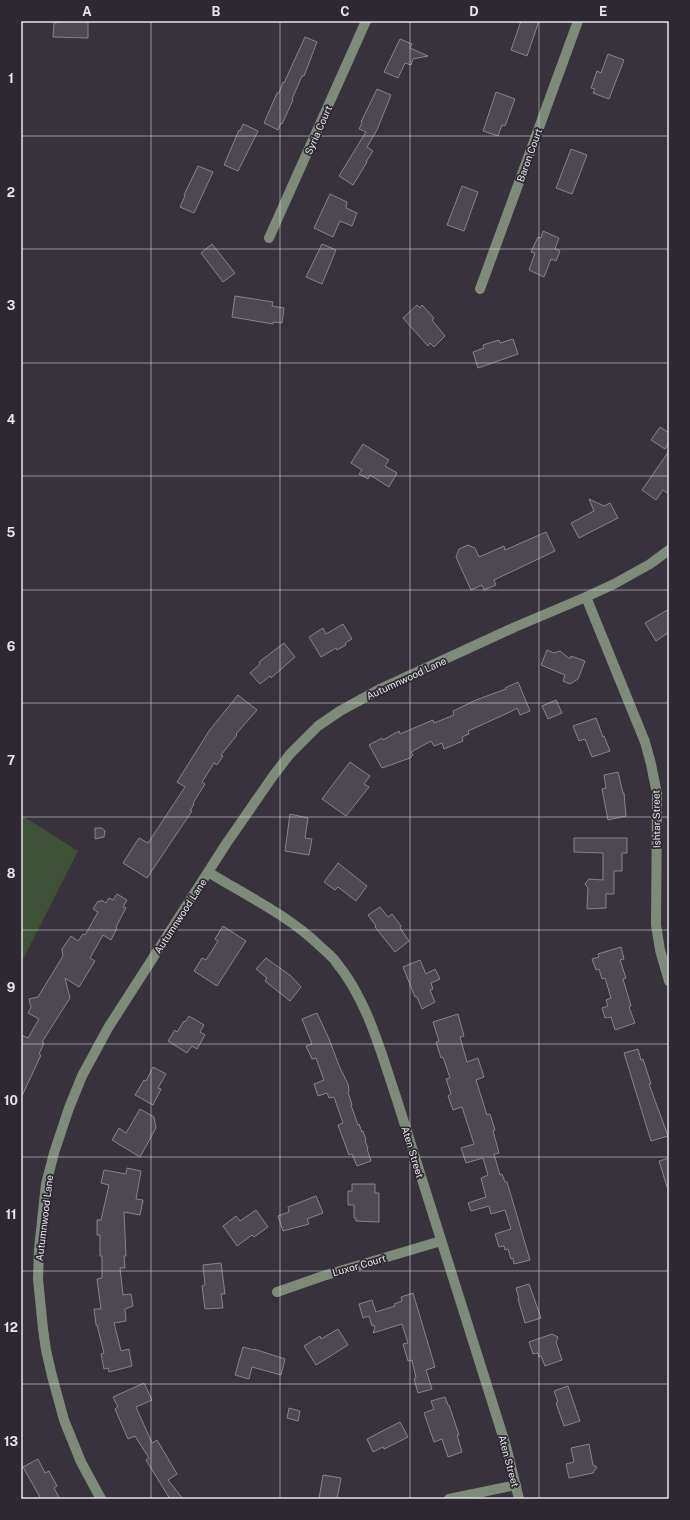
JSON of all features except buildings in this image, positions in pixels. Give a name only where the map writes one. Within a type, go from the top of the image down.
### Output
[{"type":"street","name":"Syria Court","points":[[269,238],[366,21]]},
{"type":"street","name":"Baron Court","points":[[480,289],[578,21]]},
{"type":"street","name":"Autumnwood Lane","points":[[101,1499],[81,1462],[64,1420],[52,1376],[43,1329],[38,1278],[39,1249],[46,1184],[62,1129],[76,1090],[112,1022],[208,872],[273,776],[290,754],[318,726],[340,711],[380,689],[508,630],[586,597],[650,564],[669,550]]},
{"type":"street","name":"Ishtar Street","points":[[586,597],[642,735],[651,764],[657,794],[656,925],[660,950],[669,981]]},
{"type":"street","name":"Aten Street","points":[[208,872],[281,914],[303,931],[335,960],[360,1002],[379,1047],[397,1100],[496,1416],[519,1499]]},
{"type":"street","name":"Luxor Court","points":[[277,1292],[324,1276],[441,1241]]},
{"type":"street","points":[[449,1499],[516,1485]]},
{"type":"green space","points":[[21,815],[78,851],[21,963]]}]
